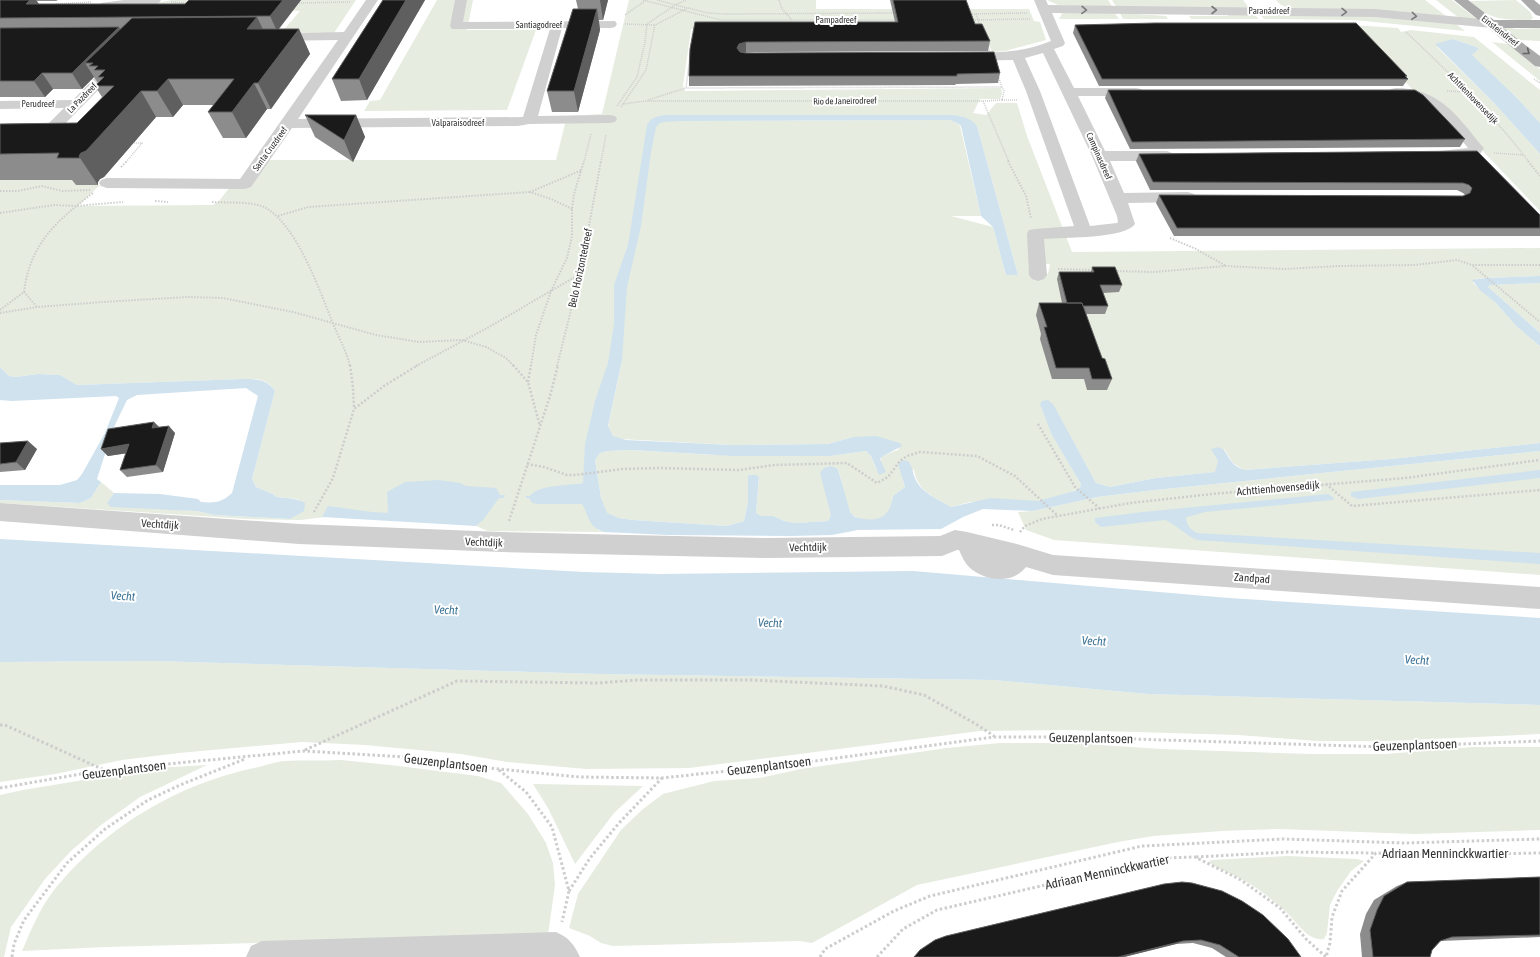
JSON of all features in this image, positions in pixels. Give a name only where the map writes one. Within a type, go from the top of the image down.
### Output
[{"type":"main road","name":"Einsteindreef","points":[[1460,0],[1540,63]]},
{"type":"main road","points":[[1527,0],[1540,12]]},
{"type":"main road","points":[[1492,24],[1540,24]]},
{"type":"street","points":[[92,7],[118,6],[156,0]]},
{"type":"street","name":"Santiagodreef","points":[[461,0],[456,26],[611,24]]},
{"type":"street","points":[[1271,0],[1280,11]]},
{"type":"street","name":"Santa Cruzdreef","points":[[107,183],[245,184],[372,1]]},
{"type":"street","name":"Paranádreef","points":[[1047,48],[1058,43],[1043,4],[1097,10],[1375,13],[1492,24]]},
{"type":"street","points":[[557,25],[529,120],[610,119]]},
{"type":"street","points":[[260,37],[347,36]]},
{"type":"street","points":[[954,57],[1013,56],[1047,48]]},
{"type":"street","name":"Campinasdreef","points":[[1035,234],[1115,230],[1123,228],[1127,224],[1100,156],[1047,48]]},
{"type":"street","name":"La Pazdreef","points":[[0,142],[39,142],[131,49]]},
{"type":"street","points":[[1013,56],[1035,96],[1084,231]]},
{"type":"street","points":[[1069,92],[1147,92]]},
{"type":"street","points":[[1385,92],[1413,92],[1426,97],[1459,127],[1476,148],[1475,151],[1471,153],[1434,154]]},
{"type":"street","name":"Perudreef","points":[[0,105],[76,104]]},
{"type":"street","name":"Valparaisodreef","points":[[288,124],[518,122],[529,120]]},
{"type":"street","points":[[1100,156],[1182,156]]},
{"type":"street","points":[[1117,198],[1200,197]]},
{"type":"street","points":[[1035,234],[1039,271]]},
{"type":"street","name":"Vechtdijk","points":[[0,512],[299,534],[502,542],[767,548],[942,546],[955,540],[967,542]]},
{"type":"street","name":"Zandpad","points":[[967,542],[1018,543],[1053,565],[1540,598]]},
{"type":"street","points":[[262,957],[560,952]]},
{"type":"path","name":"Pampadreef","points":[[643,0],[705,17],[734,20],[901,20]]},
{"type":"path","points":[[611,24],[647,0]]},
{"type":"path","points":[[657,0],[707,12],[734,14],[897,13]]},
{"type":"path","points":[[647,24],[675,5],[686,0]]},
{"type":"path","points":[[779,0],[782,9],[792,20]]},
{"type":"path","points":[[293,3],[372,1]]},
{"type":"path","points":[[169,2],[191,3]]},
{"type":"path","points":[[611,24],[655,25],[688,8]]},
{"type":"path","points":[[962,14],[1030,13]]},
{"type":"path","points":[[733,30],[734,14]]},
{"type":"path","points":[[645,101],[686,88],[1002,87],[976,14]]},
{"type":"path","points":[[971,20],[1032,19]]},
{"type":"path","name":"Belo Horizontedreef","points":[[502,542],[550,396],[580,274],[610,119],[618,104],[637,77],[645,42],[647,24]]},
{"type":"path","points":[[610,119],[623,104],[646,70],[655,25]]},
{"type":"path","points":[[686,88],[693,30],[982,30]]},
{"type":"path","name":"Achttienhovensedijk","points":[[1404,31],[1473,97],[1509,135],[1540,176]]},
{"type":"path","name":"Rio de Janeirodreef","points":[[623,104],[645,101],[983,101],[1002,100],[1004,91],[1002,87]]},
{"type":"path","points":[[983,101],[1010,165],[1026,196],[1035,234]]},
{"type":"path","points":[[540,426],[528,382],[536,335],[569,251],[572,236],[572,209],[574,194],[582,170],[594,119]]},
{"type":"path","points":[[107,183],[142,143],[126,143]]},
{"type":"path","points":[[1475,151],[1525,155]]},
{"type":"path","points":[[278,216],[308,207],[530,192],[582,170]]},
{"type":"path","points":[[224,184],[211,202],[266,207],[278,216],[295,241],[313,274],[332,323],[345,350],[354,384],[354,409],[333,478],[310,521],[299,534]]},
{"type":"path","points":[[0,191],[18,191],[42,186],[62,191],[98,190],[76,206],[48,233],[38,246],[30,262],[24,282],[24,292],[37,307]]},
{"type":"path","points":[[530,192],[551,199],[572,209]]},
{"type":"path","points":[[0,213],[54,205],[76,206],[124,201]]},
{"type":"path","points":[[154,201],[168,202]]},
{"type":"path","points":[[1170,238],[1196,249],[1226,266]]},
{"type":"path","points":[[1109,270],[1153,272],[1226,266],[1284,269],[1338,266],[1415,265],[1443,260],[1456,260],[1472,265],[1485,274],[1540,322]]},
{"type":"path","points":[[1472,265],[1540,265]]},
{"type":"path","points":[[1039,271],[1094,270]]},
{"type":"path","points":[[354,409],[384,386],[462,340],[580,274]]},
{"type":"path","points":[[0,310],[24,292]]},
{"type":"path","points":[[0,313],[37,307],[187,297],[222,298],[278,309],[376,335],[419,342],[462,340],[486,347],[506,358],[528,382]]},
{"type":"path","points":[[1038,424],[1075,487],[1099,508]]},
{"type":"path","points":[[527,464],[544,467],[567,475],[576,475],[622,469],[659,468],[731,470],[774,465],[847,463],[877,483],[888,477],[900,461],[907,456],[928,451],[951,455],[977,456],[1015,476],[1058,516]]},
{"type":"path","name":"Achttienhovensedijk","points":[[1018,543],[1025,526],[1042,519],[1130,503],[1212,494],[1405,478],[1540,460]]},
{"type":"path","points":[[1326,484],[1352,506],[1540,490]]},
{"type":"path","points":[[304,751],[457,681],[598,683],[638,680],[750,680],[883,686],[924,695],[976,724],[994,737]]},
{"type":"path","points":[[0,725],[5,725],[104,770]]},
{"type":"path","name":"Geuzenplantsoen","points":[[0,788],[104,770],[304,751],[406,757],[498,769],[580,777],[662,778],[792,764],[994,737],[1070,736],[1385,747],[1540,741]]},
{"type":"path","points":[[12,957],[14,944],[24,920],[67,863],[105,829],[148,800],[180,785],[249,757]]},
{"type":"path","points":[[498,769],[526,792],[552,828],[569,891],[560,952]]},
{"type":"path","points":[[569,891],[590,858],[619,823],[662,778]]},
{"type":"path","points":[[820,957],[825,949],[894,911],[930,896],[1142,846],[1283,838],[1405,843],[1540,838]]},
{"type":"path","points":[[1195,857],[1288,852],[1376,853]]},
{"type":"path","name":"Adriaan Menninckkwartier","points":[[877,957],[903,929],[937,910],[1162,858],[1195,857],[1241,880],[1280,908],[1307,940],[1326,957],[1330,943],[1332,917],[1342,891],[1376,853],[1433,855],[1540,852]]},
{"type":"shaded area","points":[[172,0],[356,0],[334,33],[281,33],[300,11],[130,8]]},
{"type":"shaded area","points":[[437,0],[473,0],[467,30],[536,30],[507,110],[364,111],[370,101],[380,100]]},
{"type":"shaded area","points":[[629,0],[816,0],[816,9],[1029,9],[1034,21],[1040,22],[1046,40],[1005,51],[992,52],[982,29],[691,29],[683,86],[685,91],[1001,88],[1002,94],[1000,99],[980,99],[973,113],[986,115],[996,103],[1017,103],[1027,136],[1072,252],[1540,248],[1540,276],[1485,278],[1476,279],[1473,283],[1496,303],[1516,326],[1540,346],[1540,443],[1391,459],[1244,470],[1233,463],[1224,449],[1218,461],[1216,472],[1156,478],[1110,487],[1096,483],[1069,434],[1053,435],[1081,484],[1080,488],[1075,490],[1038,501],[970,502],[951,507],[933,497],[922,488],[918,483],[914,469],[903,481],[905,487],[893,496],[891,506],[887,514],[879,520],[865,520],[852,515],[850,512],[838,469],[831,515],[828,521],[795,523],[784,521],[773,516],[761,516],[756,513],[759,478],[748,481],[748,502],[744,521],[727,526],[633,520],[619,518],[606,513],[601,498],[595,460],[600,453],[607,451],[631,450],[713,455],[830,456],[866,451],[871,456],[877,471],[882,456],[900,449],[853,437],[828,444],[732,445],[620,439],[613,436],[608,427],[622,360],[583,483],[530,495],[586,501],[598,530],[604,532],[488,531],[476,526],[478,524],[333,516],[301,520],[247,519],[0,503],[0,500],[80,503],[91,498],[101,482],[114,493],[107,503],[197,511],[214,515],[290,519],[300,500],[276,497],[273,494],[256,487],[252,479],[275,391],[265,381],[257,379],[242,379],[77,385],[60,375],[38,374],[16,377],[9,376],[0,367],[0,180],[78,180],[76,185],[100,185],[78,206],[213,205],[219,201],[230,187],[269,160],[556,160],[567,116],[602,114]],"holes":[[[682,115],[960,116],[977,126],[1018,275],[1006,275],[993,227],[951,216],[981,216],[960,126],[957,123],[950,120],[681,121]],[[1028,264],[1050,264],[1048,274],[1032,276]]]},
{"type":"shaded area","points":[[1047,0],[1108,0],[1113,8],[1058,5]]},
{"type":"shaded area","points":[[1112,0],[1243,0],[1250,9],[1117,8]]},
{"type":"shaded area","points":[[1276,0],[1425,0],[1446,16],[1394,11],[1292,9],[1281,5]]},
{"type":"shaded area","points":[[1436,0],[1452,0],[1478,20],[1459,18]]},
{"type":"shaded area","points":[[1516,0],[1530,12],[1533,18],[1530,20],[1520,20],[1498,18],[1478,9],[1469,1]]},
{"type":"shaded area","points":[[1063,12],[1114,12],[1119,19],[1059,19]]},
{"type":"shaded area","points":[[1258,12],[1365,15],[1456,24],[1465,31],[1354,20],[1264,19]]},
{"type":"shaded area","points":[[1120,13],[1166,16],[1168,19],[1123,19]]},
{"type":"shaded area","points":[[1253,13],[1259,19],[1191,19],[1189,16],[1228,16],[1229,14]]},
{"type":"shaded area","points":[[1351,25],[1398,28],[1401,32],[1411,30],[1474,37],[1540,90],[1540,123],[1517,98],[1475,59],[1471,54],[1479,48],[1453,39],[1437,47],[1495,104],[1540,154],[1540,211],[1432,98],[1413,90]]},
{"type":"shaded area","points":[[1497,25],[1516,29],[1540,28],[1540,41],[1517,40]]},
{"type":"shaded area","points":[[1492,42],[1508,44],[1540,69],[1540,81]]},
{"type":"shaded area","points":[[1540,283],[1540,333],[1488,287],[1490,285]]},
{"type":"shaded area","points":[[1540,451],[1540,575],[1054,540],[1026,530],[1018,512],[1033,511],[1097,497],[1155,490]]},
{"type":"shaded area","points":[[155,661],[599,674],[993,680],[1148,694],[1540,705],[1540,734],[1387,741],[1318,741],[1238,735],[1067,730],[980,731],[689,768],[586,769],[507,762],[461,754],[365,745],[302,742],[179,753],[122,760],[55,774],[0,782],[0,662]]},
{"type":"shaded area","points":[[1000,743],[1071,743],[1161,749],[1311,754],[1385,754],[1473,747],[1540,747],[1540,830],[1415,834],[1279,829],[1153,836],[1118,842],[917,885],[812,943],[799,941],[613,946],[601,943],[590,936],[569,928],[578,894],[621,830],[643,809],[663,794],[714,781],[760,778],[801,769],[947,748]]},
{"type":"shaded area","points":[[341,760],[478,776],[501,783],[528,814],[546,843],[553,863],[555,885],[548,935],[106,947],[22,951],[33,925],[58,885],[99,844],[146,810],[172,796],[226,775],[284,761]]},
{"type":"shaded area","points":[[207,765],[140,797],[101,825],[71,851],[45,879],[11,927],[4,957],[0,957],[0,795],[156,768]]},
{"type":"shaded area","points":[[533,784],[643,786],[614,813],[575,864],[548,808]]},
{"type":"shaded area","points":[[1288,856],[1357,859],[1364,861],[1351,871],[1337,891],[1330,905],[1327,933],[1324,939],[1318,939],[1307,934],[1284,910],[1263,893],[1247,882],[1209,862],[1211,860]]},
{"type":"water","points":[[1453,39],[1479,48],[1472,55],[1517,98],[1540,123],[1540,154],[1495,104],[1435,44]]},
{"type":"water","points":[[668,115],[952,115],[969,119],[977,126],[1018,275],[1006,275],[993,227],[981,216],[961,126],[950,120],[678,121],[660,123],[656,127],[641,226],[627,287],[622,360],[608,426],[613,436],[626,440],[732,445],[828,444],[853,437],[876,436],[900,443],[902,446],[880,459],[886,472],[879,475],[871,456],[866,451],[830,456],[733,456],[631,450],[607,451],[600,453],[595,460],[601,498],[607,513],[619,518],[727,526],[744,521],[748,502],[748,476],[756,475],[759,477],[756,513],[761,516],[773,516],[784,521],[795,523],[828,521],[831,515],[820,473],[824,468],[831,466],[838,469],[850,512],[855,517],[875,519],[881,517],[889,510],[893,496],[905,487],[898,464],[902,460],[910,463],[917,483],[925,491],[951,507],[991,498],[1038,501],[1074,491],[1080,488],[1081,484],[1052,435],[1040,404],[1042,401],[1048,400],[1053,404],[1096,483],[1110,487],[1156,478],[1215,472],[1218,461],[1211,449],[1216,448],[1220,448],[1225,451],[1234,464],[1244,470],[1391,459],[1540,443],[1540,451],[1155,490],[1097,497],[1033,511],[983,509],[963,517],[941,529],[858,530],[832,535],[790,536],[668,535],[604,532],[592,524],[582,504],[532,503],[529,498],[526,498],[526,496],[530,496],[534,492],[547,487],[583,483],[585,444],[595,401],[608,363],[614,324],[614,285],[628,245],[647,125],[653,118]]},
{"type":"water","points":[[1540,276],[1540,283],[1490,285],[1488,287],[1540,333],[1540,346],[1516,326],[1496,303],[1480,290],[1472,280],[1485,278]]},
{"type":"water","points":[[0,367],[9,376],[16,377],[38,374],[60,375],[77,385],[242,379],[261,380],[272,387],[275,391],[252,479],[256,487],[273,494],[276,497],[302,501],[305,503],[304,511],[290,519],[214,515],[197,511],[111,507],[107,503],[114,493],[160,494],[198,499],[201,502],[218,502],[232,493],[258,396],[246,388],[137,395],[127,400],[113,429],[97,479],[101,482],[91,498],[80,503],[0,500],[0,485],[60,485],[77,480],[82,474],[105,433],[119,398],[116,396],[12,401],[0,400]]},
{"type":"water","points":[[1540,470],[1540,478],[1358,499],[1351,496],[1351,492]]},
{"type":"water","points":[[439,480],[460,483],[466,486],[496,488],[500,495],[505,495],[504,498],[499,498],[483,520],[476,526],[322,517],[328,506],[388,513],[387,492],[405,482]]},
{"type":"water","points":[[1328,494],[1334,498],[1333,500],[1205,512],[1187,517],[1186,521],[1189,527],[1197,533],[1540,553],[1540,564],[1197,540],[1165,520],[1101,527],[1095,522],[1095,518],[1143,512]]},
{"type":"water","name":"Vecht","points":[[0,539],[584,572],[660,574],[913,571],[1229,598],[1540,618],[1540,705],[1148,694],[993,680],[599,674],[155,661],[0,662]]},
{"type":"building","points":[[0,0],[30,0],[26,4],[185,4],[189,0],[283,0],[270,16],[0,18]]},
{"type":"building","points":[[383,0],[406,0],[359,79],[332,79]]},
{"type":"building","points":[[893,0],[966,0],[975,24],[982,24],[990,41],[746,42],[739,44],[737,48],[740,52],[746,53],[994,52],[1000,73],[957,74],[957,76],[689,76],[690,49],[695,22],[898,22]]},
{"type":"building","points":[[573,9],[597,9],[574,91],[547,91]]},
{"type":"building","points":[[257,17],[247,29],[299,29],[258,83],[254,83],[232,112],[208,112],[234,79],[168,79],[157,91],[141,91],[86,151],[81,153],[79,156],[80,158],[57,158],[59,153],[0,154],[0,124],[77,123],[114,86],[95,86],[104,77],[98,77],[105,70],[94,70],[98,66],[89,66],[93,63],[85,63],[132,18]]},
{"type":"building","points":[[1155,23],[1356,23],[1407,76],[1405,76],[1408,79],[1102,79],[1075,25]]},
{"type":"building","points":[[119,27],[72,73],[42,73],[34,81],[0,81],[0,28]]},
{"type":"building","points":[[1108,90],[1415,90],[1423,95],[1465,139],[1132,142]]},
{"type":"building","points":[[305,115],[356,115],[344,140]]},
{"type":"building","points":[[1477,151],[1540,215],[1540,228],[1177,228],[1159,195],[1463,196],[1470,193],[1472,188],[1463,183],[1153,182],[1139,154]]},
{"type":"building","points":[[1092,267],[1115,267],[1122,285],[1100,285],[1108,306],[1083,306],[1082,303],[1067,303],[1059,272],[1094,272]]},
{"type":"building","points":[[1039,303],[1082,303],[1102,358],[1105,359],[1112,379],[1092,379],[1089,368],[1056,368],[1044,327],[1047,327]]},
{"type":"building","points":[[154,422],[152,428],[169,426],[156,465],[120,470],[129,444],[101,449],[108,429]]},
{"type":"building","points":[[28,441],[16,462],[0,464],[0,443]]},
{"type":"building","points":[[1540,877],[1540,935],[1452,937],[1440,941],[1432,950],[1430,957],[1373,957],[1370,930],[1377,910],[1384,896],[1407,882]]},
{"type":"building","points":[[1182,882],[1192,883],[1222,891],[1242,901],[1263,915],[1288,939],[1301,957],[1239,957],[1220,945],[1201,940],[1183,941],[1118,957],[914,957],[920,950],[935,940],[946,936],[1164,884]]}]
